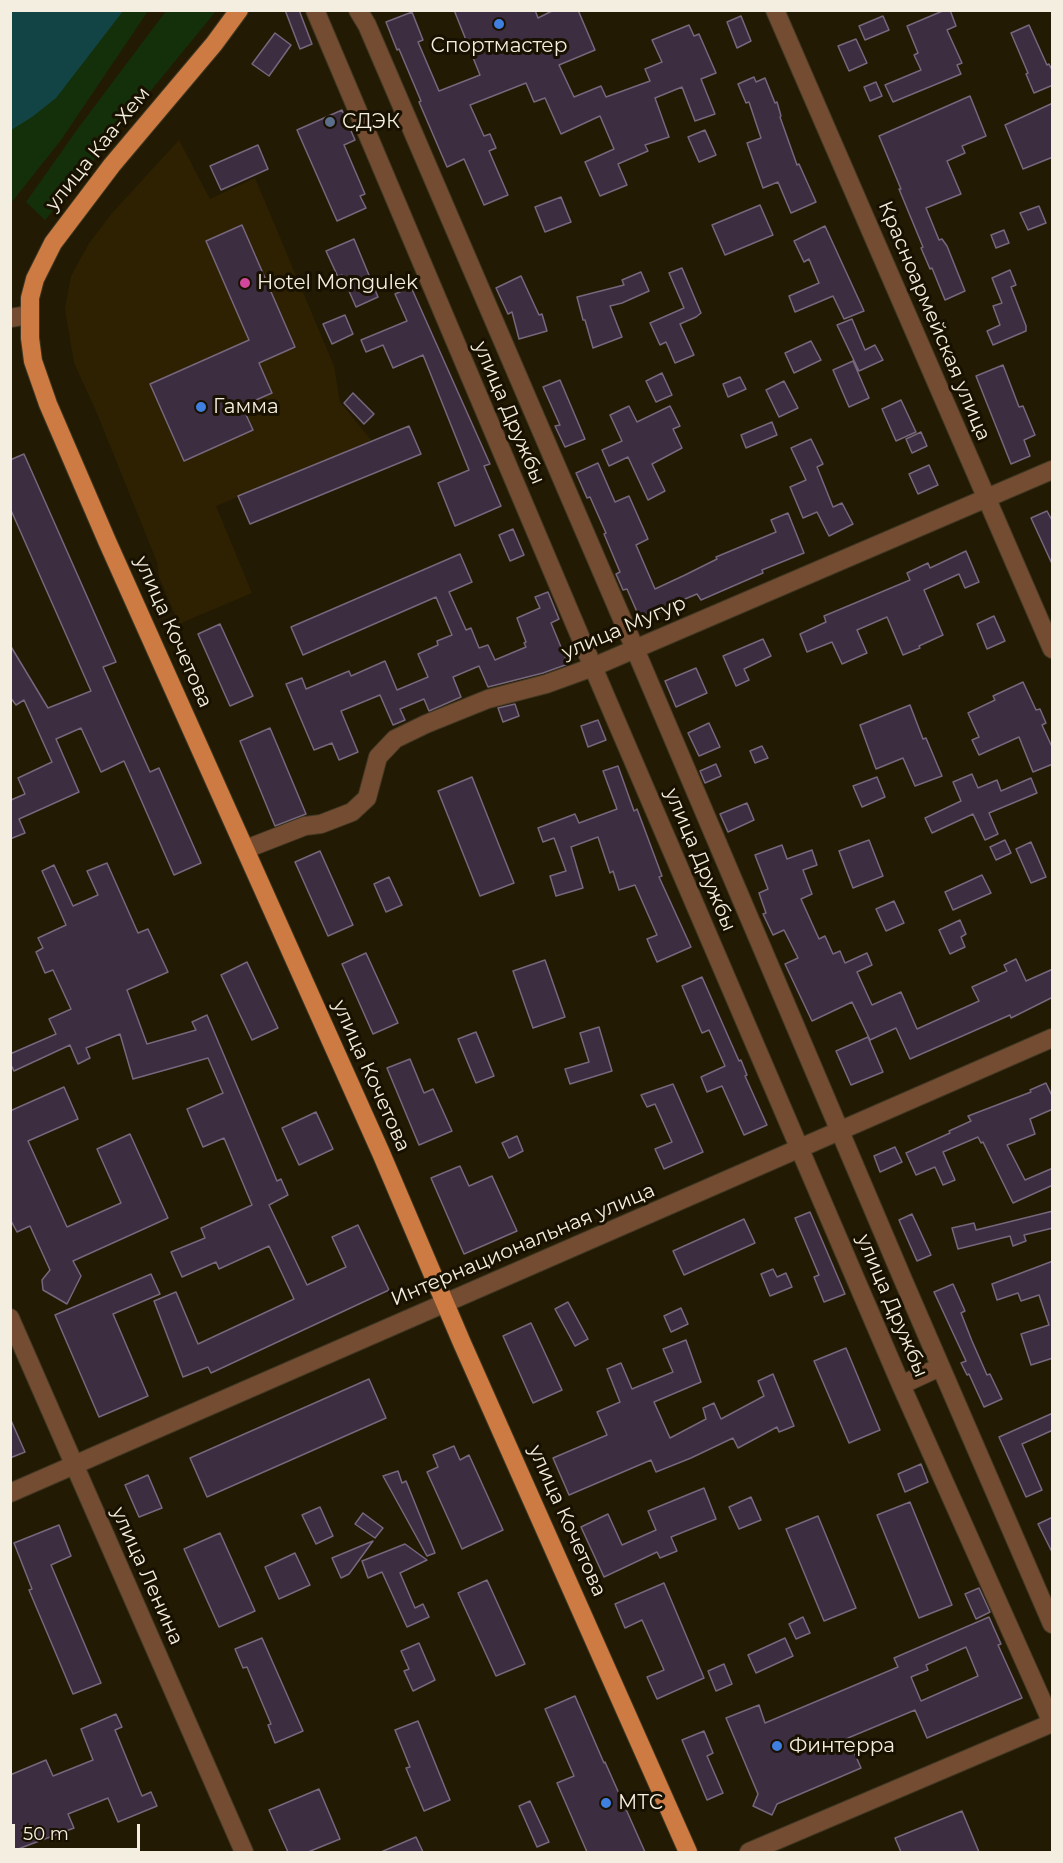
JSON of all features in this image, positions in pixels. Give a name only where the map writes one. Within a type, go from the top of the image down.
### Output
[{"type":"main road","name":"улица Каа-Хем","points":[[29,315],[30,298],[35,279],[43,260],[64,226],[214,44],[239,10]]},
{"type":"main road","name":"улица Кочетова","points":[[29,315],[33,360],[48,404],[688,1852]]},
{"type":"street","name":"улица Дружбы","points":[[315,10],[593,667],[901,1385],[1053,1723]]},
{"type":"street","name":"улица Дружбы","points":[[358,10],[367,25],[940,1367],[1053,1624]]},
{"type":"street","name":"Красноармейская улица","points":[[775,10],[1053,649]]},
{"type":"street","points":[[10,318],[29,315]]},
{"type":"street","name":"улица Мугур","points":[[246,849],[305,826],[321,824],[352,812],[367,798],[378,757],[394,740],[426,724],[488,699],[546,684],[593,667],[1053,470]]},
{"type":"street","name":"Интернациональная улица","points":[[10,1493],[1053,1038]]},
{"type":"street","name":"улица Ленина","points":[[10,1318],[244,1852]]},
{"type":"street","points":[[901,1385],[940,1367]]},
{"type":"street","points":[[749,1852],[1053,1723]]},
{"type":"shaded area","points":[[179,140],[210,199],[255,178],[334,366],[340,402],[372,441],[216,506],[252,593],[179,624],[159,577],[157,562],[96,411],[74,363],[65,309],[71,276],[88,245],[112,213]]},
{"type":"green space","points":[[11,11],[148,11],[61,140],[11,203]]},
{"type":"green space","points":[[166,11],[216,11],[45,220],[26,202]]},
{"type":"water","points":[[11,10],[123,11],[56,98],[11,130]]},
{"type":"building","points":[[285,10],[299,10],[312,44],[300,49]]},
{"type":"building","points":[[454,10],[535,10],[538,18],[554,10],[578,10],[595,50],[559,65],[574,97],[601,86],[606,97],[650,81],[645,69],[662,62],[652,40],[689,25],[694,36],[699,34],[716,73],[701,79],[715,114],[695,121],[682,87],[655,98],[669,137],[645,145],[648,151],[618,164],[627,185],[600,196],[585,162],[614,149],[600,116],[561,134],[545,98],[534,102],[526,83],[470,105],[484,136],[490,134],[496,148],[489,151],[508,195],[484,205],[464,159],[447,167],[386,22],[412,12],[423,40],[418,42],[439,91],[480,75]]},
{"type":"building","points":[[950,10],[956,26],[947,30],[962,63],[957,65],[961,74],[893,102],[885,85],[921,70],[914,55],[918,53],[907,26]]},
{"type":"building","points":[[741,16],[751,41],[737,48],[727,22]]},
{"type":"building","points":[[883,16],[889,30],[865,40],[859,26]]},
{"type":"building","points":[[1029,25],[1047,65],[1049,64],[1053,72],[1053,85],[1034,93],[1011,33]]},
{"type":"building","points":[[275,33],[291,45],[269,76],[252,64]]},
{"type":"building","points":[[856,39],[867,63],[849,71],[838,46]]},
{"type":"building","points":[[754,77],[756,82],[765,78],[775,103],[777,102],[797,165],[799,164],[816,202],[791,213],[778,182],[763,188],[747,143],[761,138],[749,102],[746,103],[738,84]]},
{"type":"building","points":[[876,82],[882,96],[870,101],[864,87]]},
{"type":"building","points":[[970,96],[986,136],[962,146],[965,153],[947,161],[961,194],[926,208],[939,240],[942,239],[947,246],[965,291],[945,300],[921,248],[923,247],[879,136]]},
{"type":"building","points":[[1053,103],[1053,157],[1023,169],[1005,125]]},
{"type":"building","points":[[342,110],[355,140],[344,145],[365,194],[360,196],[366,208],[337,221],[297,130]]},
{"type":"building","points":[[705,130],[716,155],[699,162],[688,137]]},
{"type":"building","points":[[258,145],[268,169],[221,190],[210,166]]},
{"type":"building","points":[[561,197],[571,222],[545,232],[535,207]]},
{"type":"building","points":[[760,205],[773,235],[725,255],[712,225]]},
{"type":"building","points":[[1039,206],[1046,223],[1028,230],[1020,213]]},
{"type":"building","name":"Гамма","points":[[242,225],[295,347],[259,363],[272,393],[242,406],[253,430],[184,461],[150,384],[249,340],[206,241]]},
{"type":"building","points":[[825,226],[864,311],[844,319],[833,296],[795,312],[789,296],[819,283],[809,259],[804,262],[794,241]]},
{"type":"building","points":[[1004,230],[1009,243],[996,248],[991,235]]},
{"type":"building","points":[[354,239],[378,297],[356,307],[342,275],[338,277],[326,251]]},
{"type":"building","points":[[682,268],[701,313],[680,324],[694,355],[675,363],[666,342],[660,345],[650,323],[684,308],[669,273]]},
{"type":"building","points":[[1010,270],[1016,285],[1011,287],[1026,331],[993,345],[987,331],[1000,325],[993,306],[1002,303],[992,278]]},
{"type":"building","points":[[641,272],[649,291],[610,306],[622,337],[593,348],[577,297],[624,285],[622,280]]},
{"type":"building","points":[[521,276],[539,315],[542,314],[547,331],[519,339],[512,312],[508,314],[496,288]]},
{"type":"building","points":[[411,287],[490,464],[484,466],[501,506],[455,526],[438,483],[469,470],[423,355],[393,368],[383,345],[366,352],[361,340],[407,321],[395,294]]},
{"type":"building","points":[[345,315],[353,334],[332,344],[323,324]]},
{"type":"building","points":[[852,319],[865,350],[875,345],[883,360],[859,371],[837,325]]},
{"type":"building","points":[[811,341],[821,360],[794,373],[785,353]]},
{"type":"building","points":[[853,361],[869,398],[849,407],[833,370]]},
{"type":"building","points":[[1003,365],[1019,407],[1023,406],[1035,435],[1024,440],[1030,456],[1011,464],[976,376]]},
{"type":"building","points":[[662,373],[672,395],[656,402],[646,381]]},
{"type":"building","points":[[740,377],[746,389],[728,397],[723,384]]},
{"type":"building","points":[[560,380],[585,439],[565,447],[555,426],[560,425],[543,387]]},
{"type":"building","points":[[784,381],[798,408],[779,417],[766,390]]},
{"type":"building","points":[[353,393],[374,414],[364,424],[344,403]]},
{"type":"building","points":[[901,400],[916,432],[896,441],[882,409]]},
{"type":"building","points":[[629,406],[637,422],[670,406],[680,426],[673,429],[682,448],[652,464],[665,491],[648,500],[628,457],[609,466],[602,450],[622,441],[610,415]]},
{"type":"building","points":[[772,422],[777,435],[746,448],[741,435]]},
{"type":"building","points":[[409,426],[421,454],[250,524],[238,496]]},
{"type":"building","points":[[921,432],[927,446],[912,453],[906,439]]},
{"type":"building","points":[[811,439],[823,464],[817,467],[833,507],[842,503],[853,524],[829,536],[817,512],[803,518],[790,487],[806,480],[791,448]]},
{"type":"building","points":[[24,454],[116,662],[103,667],[150,772],[159,768],[201,863],[174,875],[124,761],[101,772],[81,728],[56,739],[79,792],[19,819],[25,833],[10,839],[10,799],[25,794],[18,778],[52,762],[24,700],[16,705],[10,697],[10,645],[48,708],[91,691],[10,508],[10,460]]},
{"type":"building","points":[[598,463],[615,502],[629,496],[648,539],[636,545],[655,589],[717,559],[716,557],[776,532],[771,520],[788,513],[804,553],[762,570],[763,573],[701,600],[697,594],[641,621],[627,589],[623,590],[616,574],[620,572],[604,534],[606,533],[576,473]]},
{"type":"building","points":[[929,465],[938,485],[918,494],[909,474]]},
{"type":"building","points":[[1047,511],[1053,522],[1053,566],[1031,518]]},
{"type":"building","points":[[513,529],[524,555],[510,561],[499,535]]},
{"type":"building","points":[[966,551],[979,582],[965,588],[959,574],[924,590],[943,635],[903,655],[887,617],[857,630],[867,653],[842,664],[832,642],[807,652],[800,634],[826,622],[824,616],[910,580],[907,573],[928,563],[930,568]]},
{"type":"building","points":[[460,554],[472,582],[449,592],[466,630],[471,628],[479,648],[488,645],[495,660],[526,647],[517,618],[540,608],[535,597],[548,592],[559,619],[551,623],[568,664],[488,687],[479,666],[453,677],[461,697],[429,711],[424,699],[400,709],[405,720],[393,725],[380,695],[341,711],[358,752],[339,760],[332,743],[314,750],[286,684],[302,678],[306,689],[349,671],[351,676],[385,661],[397,690],[428,677],[418,654],[438,645],[437,641],[452,635],[436,597],[303,655],[291,627]]},
{"type":"building","points":[[994,616],[1005,641],[987,649],[977,624]]},
{"type":"building","points":[[220,624],[253,696],[230,706],[198,634]]},
{"type":"building","points":[[763,639],[771,656],[744,669],[749,680],[736,686],[723,656]]},
{"type":"building","points":[[696,668],[707,693],[676,707],[665,681]]},
{"type":"building","points":[[1023,682],[1036,710],[1040,709],[1046,723],[1042,725],[1053,749],[1053,764],[1033,772],[1019,737],[979,755],[972,740],[979,737],[968,713],[995,700],[993,696]]},
{"type":"building","points":[[515,704],[519,716],[503,722],[498,708]]},
{"type":"building","points":[[910,705],[923,739],[926,738],[942,776],[915,786],[903,758],[876,769],[860,725]]},
{"type":"building","points":[[598,720],[606,740],[588,747],[581,726]]},
{"type":"building","points":[[709,723],[720,747],[699,756],[688,733]]},
{"type":"building","points":[[270,728],[306,814],[275,826],[240,741]]},
{"type":"building","points":[[762,746],[768,758],[755,763],[750,751]]},
{"type":"building","points":[[716,764],[721,776],[705,783],[700,771]]},
{"type":"building","points":[[618,766],[634,811],[637,809],[662,876],[659,877],[691,947],[657,962],[647,939],[657,935],[635,885],[619,890],[613,871],[610,873],[598,837],[571,847],[583,888],[556,896],[550,876],[566,871],[554,838],[543,842],[538,828],[575,814],[579,823],[617,809],[603,771]]},
{"type":"building","points":[[972,774],[978,788],[997,780],[1001,791],[1031,778],[1037,793],[989,813],[998,834],[985,840],[973,814],[932,833],[925,818],[961,801],[953,782]]},
{"type":"building","points":[[472,777],[514,883],[480,896],[438,791]]},
{"type":"building","points":[[877,777],[885,797],[862,807],[853,786]]},
{"type":"building","points":[[747,803],[754,820],[728,832],[720,814]]},
{"type":"building","points":[[869,840],[883,876],[853,888],[839,851]]},
{"type":"building","points":[[1005,840],[1011,853],[996,860],[990,847]]},
{"type":"building","points":[[1031,842],[1046,877],[1031,883],[1016,849]]},
{"type":"building","points":[[782,845],[787,859],[812,850],[817,865],[803,870],[812,894],[801,899],[819,939],[825,936],[833,954],[840,951],[845,963],[867,953],[872,965],[857,972],[872,1005],[901,992],[917,1029],[979,1001],[972,987],[1007,971],[1004,965],[1016,959],[1026,981],[1053,969],[1053,997],[1011,1018],[1010,1015],[910,1059],[896,1028],[870,1040],[852,1002],[812,1021],[785,964],[798,958],[784,930],[773,935],[763,914],[766,913],[759,893],[768,889],[755,855]]},
{"type":"building","points":[[320,851],[353,925],[328,936],[295,862]]},
{"type":"building","points":[[107,863],[138,933],[148,929],[168,972],[127,990],[147,1044],[196,1030],[192,1022],[207,1015],[277,1181],[281,1179],[288,1195],[269,1205],[307,1285],[346,1267],[332,1237],[358,1225],[389,1290],[211,1373],[208,1367],[183,1377],[154,1301],[176,1292],[198,1344],[294,1299],[269,1246],[219,1269],[216,1262],[182,1277],[171,1252],[205,1238],[201,1228],[252,1205],[224,1138],[203,1147],[187,1109],[223,1093],[208,1058],[133,1079],[120,1034],[86,1048],[90,1058],[78,1064],[70,1045],[14,1071],[10,1063],[10,1054],[56,1034],[49,1019],[71,1009],[53,970],[45,973],[36,952],[43,948],[38,938],[66,925],[42,871],[54,865],[73,906],[98,895],[87,871]]},
{"type":"building","points":[[982,875],[991,893],[953,910],[945,892]]},
{"type":"building","points":[[389,877],[402,905],[386,912],[374,884]]},
{"type":"building","points":[[894,901],[904,923],[886,931],[876,909]]},
{"type":"building","points":[[960,920],[966,934],[961,937],[965,947],[950,954],[939,930]]},
{"type":"building","points":[[366,953],[398,1023],[373,1034],[342,964]]},
{"type":"building","points":[[545,960],[565,1017],[533,1028],[513,971]]},
{"type":"building","points":[[247,962],[278,1028],[252,1040],[221,975]]},
{"type":"building","points":[[702,977],[739,1061],[741,1060],[747,1075],[745,1076],[767,1125],[744,1135],[722,1086],[707,1092],[701,1077],[725,1066],[709,1030],[702,1033],[682,986]]},
{"type":"building","points":[[599,1027],[612,1071],[570,1084],[565,1069],[589,1062],[580,1033]]},
{"type":"building","points":[[476,1032],[494,1076],[476,1083],[458,1039]]},
{"type":"building","points":[[868,1037],[883,1072],[851,1085],[836,1051]]},
{"type":"building","points":[[410,1059],[424,1093],[433,1089],[452,1131],[419,1145],[387,1068]]},
{"type":"building","points":[[1046,1083],[1053,1098],[1053,1109],[1030,1119],[1035,1134],[1007,1145],[1025,1180],[1053,1168],[1053,1185],[1013,1203],[983,1142],[981,1143],[978,1137],[943,1152],[955,1180],[943,1185],[935,1167],[916,1175],[906,1153],[971,1121],[968,1116],[1031,1092],[1030,1090]]},
{"type":"building","points":[[673,1084],[703,1152],[664,1169],[655,1149],[672,1142],[655,1104],[647,1107],[641,1095]]},
{"type":"building","points":[[64,1087],[78,1119],[28,1141],[67,1227],[121,1203],[97,1149],[130,1134],[168,1218],[73,1261],[81,1276],[67,1304],[43,1290],[42,1280],[50,1270],[30,1226],[17,1232],[10,1219],[10,1111]]},
{"type":"building","points":[[316,1112],[333,1149],[299,1165],[282,1128]]},
{"type":"building","points":[[517,1136],[523,1151],[509,1158],[502,1143]]},
{"type":"building","points":[[895,1147],[902,1162],[880,1172],[874,1156]]},
{"type":"building","points":[[460,1166],[469,1186],[492,1176],[517,1231],[464,1254],[431,1178]]},
{"type":"building","points":[[1053,1211],[1053,1228],[1024,1235],[1026,1241],[1013,1246],[1010,1236],[958,1249],[952,1228],[974,1223],[976,1230]]},
{"type":"building","points":[[810,1212],[845,1294],[824,1302],[814,1277],[819,1275],[795,1218]]},
{"type":"building","points":[[912,1214],[931,1255],[917,1261],[899,1220]]},
{"type":"building","points":[[744,1219],[755,1243],[684,1275],[673,1251]]},
{"type":"building","points":[[1053,1261],[1053,1358],[1031,1365],[1021,1334],[1049,1325],[1039,1295],[1021,1301],[1018,1293],[997,1300],[992,1284]]},
{"type":"building","points":[[773,1269],[777,1277],[786,1273],[792,1287],[770,1296],[761,1274]]},
{"type":"building","points":[[151,1274],[160,1294],[113,1314],[148,1396],[99,1417],[55,1315]]},
{"type":"building","points":[[953,1284],[965,1311],[961,1313],[972,1341],[987,1375],[990,1374],[1002,1399],[984,1407],[969,1374],[967,1375],[961,1363],[966,1361],[934,1292]]},
{"type":"building","points":[[568,1302],[588,1339],[575,1346],[555,1309]]},
{"type":"building","points":[[681,1308],[688,1324],[671,1332],[664,1316]]},
{"type":"building","points":[[531,1323],[562,1390],[533,1403],[503,1336]]},
{"type":"building","points":[[686,1340],[701,1382],[654,1402],[670,1438],[706,1419],[703,1408],[714,1403],[721,1419],[764,1396],[758,1381],[773,1374],[794,1426],[779,1432],[777,1427],[738,1448],[733,1438],[656,1472],[651,1460],[569,1495],[553,1458],[607,1435],[597,1412],[620,1402],[607,1369],[621,1363],[632,1389],[673,1372],[663,1349]]},
{"type":"building","points":[[846,1348],[880,1430],[849,1443],[814,1361]]},
{"type":"building","points":[[369,1379],[386,1418],[207,1497],[190,1458]]},
{"type":"building","points":[[1053,1413],[1053,1430],[1022,1444],[1042,1490],[1026,1497],[999,1437]]},
{"type":"building","points":[[10,1418],[25,1452],[10,1458]]},
{"type":"building","points":[[454,1446],[460,1460],[469,1455],[503,1530],[462,1549],[427,1472],[438,1467],[433,1455]]},
{"type":"building","points":[[921,1464],[928,1482],[905,1492],[898,1474]]},
{"type":"building","points":[[398,1471],[402,1483],[406,1481],[435,1553],[427,1556],[383,1476]]},
{"type":"building","points":[[148,1475],[162,1508],[139,1517],[125,1485]]},
{"type":"building","points":[[704,1488],[716,1519],[671,1537],[677,1551],[660,1558],[657,1552],[604,1577],[581,1527],[608,1514],[622,1545],[656,1530],[648,1511]]},
{"type":"building","points":[[751,1497],[761,1520],[739,1529],[729,1507]]},
{"type":"building","points":[[910,1502],[952,1605],[919,1618],[877,1515]]},
{"type":"building","points":[[320,1507],[333,1536],[316,1544],[302,1515]]},
{"type":"building","points":[[363,1513],[383,1528],[375,1538],[355,1524]]},
{"type":"building","points":[[818,1516],[856,1608],[824,1621],[786,1529]]},
{"type":"building","points":[[1053,1517],[1053,1554],[1038,1524]]},
{"type":"building","points":[[59,1525],[71,1556],[51,1565],[101,1683],[73,1694],[29,1590],[32,1589],[14,1543]]},
{"type":"building","points":[[220,1533],[255,1611],[219,1627],[184,1549]]},
{"type":"building","points":[[373,1541],[349,1574],[341,1578],[332,1558]]},
{"type":"building","points":[[405,1544],[427,1560],[400,1573],[415,1608],[423,1604],[429,1617],[407,1627],[382,1572],[368,1578],[362,1561]]},
{"type":"building","points":[[295,1553],[310,1585],[279,1599],[265,1567]]},
{"type":"building","points":[[487,1580],[525,1664],[496,1676],[458,1593]]},
{"type":"building","points":[[664,1583],[704,1678],[657,1699],[647,1677],[664,1670],[642,1620],[625,1628],[615,1604]]},
{"type":"building","points":[[979,1588],[990,1612],[976,1619],[965,1594]]},
{"type":"building","points":[[803,1617],[810,1633],[796,1639],[789,1624]]},
{"type":"building","points":[[989,1617],[1001,1644],[998,1645],[1022,1698],[927,1738],[915,1710],[848,1738],[861,1768],[777,1804],[772,1815],[753,1806],[758,1794],[726,1718],[759,1705],[765,1723],[898,1667],[894,1658]],"holes":[[[966,1647],[978,1676],[921,1701],[911,1677],[928,1670],[926,1665]]]},
{"type":"building","points":[[262,1638],[303,1731],[275,1743],[268,1725],[271,1724],[247,1667],[243,1668],[235,1649]]},
{"type":"building","points":[[785,1638],[793,1656],[756,1673],[748,1655]]},
{"type":"building","points":[[419,1643],[435,1680],[413,1691],[404,1671],[409,1669],[401,1651]]},
{"type":"building","points":[[724,1664],[732,1684],[716,1691],[708,1671]]},
{"type":"building","points":[[575,1696],[645,1852],[587,1852],[557,1783],[574,1776],[545,1709]]},
{"type":"building","points":[[116,1714],[122,1727],[115,1730],[142,1796],[151,1792],[157,1806],[118,1822],[108,1798],[68,1814],[74,1828],[10,1852],[10,1775],[46,1760],[53,1776],[93,1760],[81,1729]]},
{"type":"building","points":[[418,1721],[450,1800],[424,1811],[406,1768],[410,1767],[395,1730]]},
{"type":"building","points":[[704,1731],[713,1753],[707,1756],[723,1793],[707,1800],[682,1740]]},
{"type":"building","points":[[319,1789],[340,1839],[308,1852],[288,1852],[269,1810]]},
{"type":"building","points":[[530,1801],[549,1842],[537,1847],[519,1806]]},
{"type":"building","points":[[962,1811],[979,1852],[901,1852],[895,1838]]},
{"type":"building","points":[[416,1837],[423,1852],[381,1852]]},
{"type":"place","name":"Спортмастер","points":[[499,24]]},
{"type":"place","name":"СДЭК","points":[[330,122]]},
{"type":"place","name":"Hotel Mongulek","points":[[245,283]]},
{"type":"place","name":"Гамма","points":[[201,407]]},
{"type":"place","name":"Финтерра","points":[[777,1746]]},
{"type":"place","name":"МТС","points":[[606,1803]]}]
